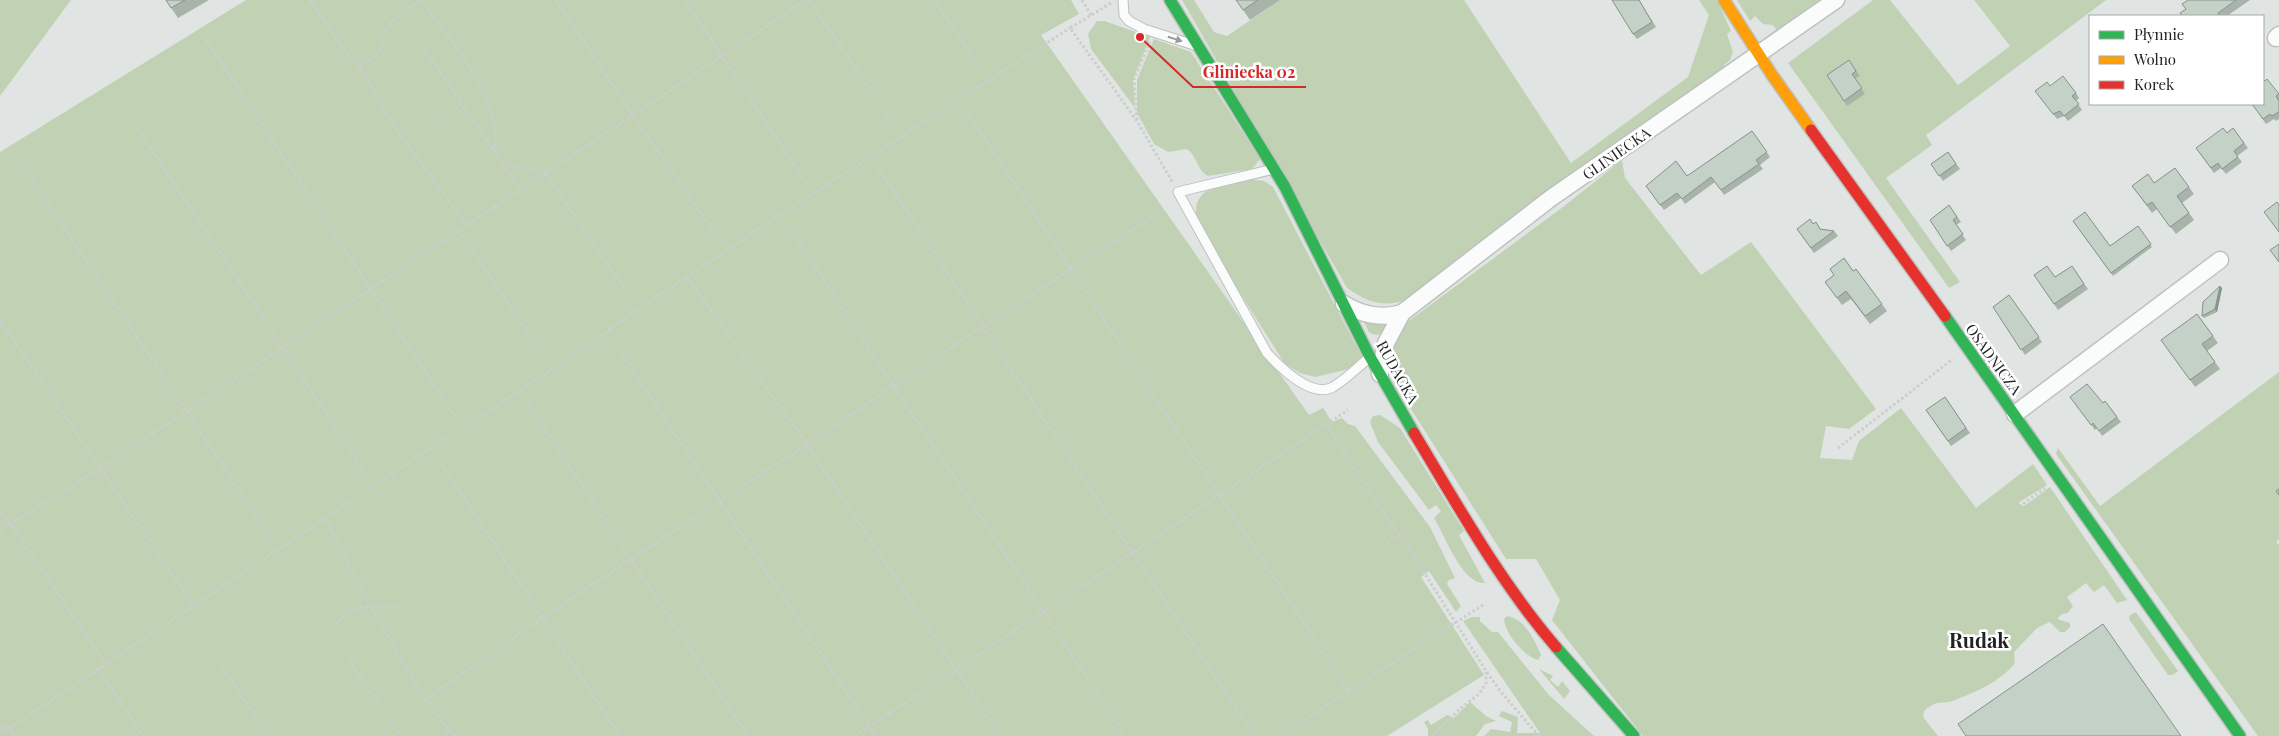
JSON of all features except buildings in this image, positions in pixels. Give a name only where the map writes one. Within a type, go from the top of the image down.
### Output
[{"type":"street","name":"RUDACKA","points":[[1170,0],[1204,52],[1274,169],[1326,264],[1380,374],[1455,502],[1524,608],[1550,642],[1600,694],[1634,736]]},
{"type":"street","name":"OSADNICZA","points":[[1724,0],[1758,54],[2015,414],[2240,736]]},
{"type":"street","name":"GLINIECKA","points":[[1380,374],[1386,343],[1402,314],[1552,198],[1836,0]]},
{"type":"street","points":[[2015,414],[2220,260]]},
{"type":"street","points":[[1344,304],[1374,315],[1402,314]]},
{"type":"lane","points":[[1123,0],[1123,11],[1126,18],[1138,27],[1193,45],[1204,52]]},
{"type":"lane","points":[[1274,169],[1178,192],[1268,353],[1283,369],[1300,382],[1315,389],[1332,388],[1371,357]]},
{"type":"path","points":[[310,0],[341,46],[360,67],[388,117],[466,225]]},
{"type":"path","points":[[556,0],[632,114],[720,240]]},
{"type":"path","points":[[685,0],[807,184]]},
{"type":"path","points":[[0,530],[100,468],[460,230],[519,188],[807,0],[893,124]]},
{"type":"path","points":[[935,0],[980,69]]},
{"type":"path","points":[[1082,0],[1091,15]]},
{"type":"path","points":[[0,733],[193,605],[326,520],[458,430],[522,390],[565,358],[687,277],[1070,28],[1117,0]]},
{"type":"path","points":[[360,67],[382,49],[384,33],[394,18],[423,1],[486,95],[496,127],[495,152]]},
{"type":"path","points":[[1070,28],[1137,121],[1178,192]]},
{"type":"path","points":[[1137,121],[1134,79],[1154,32]]},
{"type":"path","points":[[206,40],[455,416]]},
{"type":"path","points":[[424,48],[519,188]]},
{"type":"path","points":[[439,127],[461,103]]},
{"type":"path","points":[[966,112],[1348,690]]},
{"type":"path","points":[[139,130],[366,474]]},
{"type":"path","points":[[503,164],[545,172],[630,298]]},
{"type":"path","points":[[23,166],[271,538]]},
{"type":"path","points":[[878,168],[981,327],[1254,736]]},
{"type":"path","points":[[425,700],[543,617],[981,327],[1154,215]]},
{"type":"path","points":[[789,227],[1125,736]]},
{"type":"path","points":[[460,230],[544,357]]},
{"type":"path","points":[[687,277],[807,444],[1000,736]]},
{"type":"path","points":[[0,320],[193,605]]},
{"type":"path","points":[[615,343],[875,736]]},
{"type":"path","points":[[1838,448],[1967,348]]},
{"type":"path","points":[[527,402],[748,736]]},
{"type":"path","points":[[855,736],[955,668],[1044,612],[1348,410]]},
{"type":"path","points":[[1326,424],[1403,540],[1486,671],[1501,692],[1540,736]]},
{"type":"path","points":[[439,460],[620,736]]},
{"type":"path","points":[[2014,498],[2024,503],[2050,484]]},
{"type":"path","points":[[0,509],[106,663]]},
{"type":"path","points":[[326,520],[370,605],[425,700],[450,732],[456,736]]},
{"type":"path","points":[[1379,549],[1395,537],[1403,540]]},
{"type":"path","points":[[335,624],[358,607],[370,605],[402,608]]},
{"type":"path","points":[[1279,736],[1482,605]]},
{"type":"path","points":[[218,660],[269,736]]},
{"type":"path","points":[[350,661],[400,736]]},
{"type":"path","points":[[98,668],[143,736]]},
{"type":"path","points":[[1432,736],[1480,694],[1486,683],[1486,671]]},
{"type":"path","points":[[0,727],[10,728]]},
{"type":"path","points":[[10,728],[15,736]]},
{"type":"path","points":[[444,736],[450,732]]},
{"type":"green space","points":[[0,0],[71,0],[0,96]]},
{"type":"green space","points":[[246,0],[1071,0],[1079,14],[1041,35],[1309,415],[1323,408],[1332,422],[1342,418],[1348,424],[1355,426],[1430,527],[1455,578],[1449,580],[1447,584],[1461,606],[1456,612],[1429,571],[1421,577],[1484,675],[1387,736],[0,736],[0,152]]},
{"type":"green space","points":[[1182,0],[1194,0],[1214,32],[1227,36],[1280,0],[1464,0],[1571,163],[1688,77],[1709,15],[1699,0],[1717,0],[1731,31],[1727,34],[1733,52],[1730,60],[1724,65],[1727,69],[1417,296],[1397,302],[1380,303],[1365,299],[1347,288]]},
{"type":"green space","points":[[1737,0],[1821,0],[1778,32],[1773,25],[1763,24],[1755,16],[1750,21]]},
{"type":"green space","points":[[1873,0],[1890,0],[1958,85],[2010,46],[1974,0],[2106,0],[1926,135],[1932,145],[1886,178],[1960,282],[1949,288],[1788,63]]},
{"type":"green space","points":[[1097,21],[1104,21],[1150,37],[1133,80],[1135,108],[1091,49],[1088,34]]},
{"type":"green space","points":[[1154,39],[1191,52],[1260,159],[1252,169],[1208,176],[1201,170],[1193,155],[1187,149],[1168,152],[1154,144],[1137,113],[1137,80]]},
{"type":"green space","points":[[1622,160],[1625,178],[1701,275],[1751,242],[1876,409],[1849,429],[1826,426],[1820,458],[1852,460],[1859,441],[1901,408],[1976,508],[2033,464],[2047,485],[2018,503],[2024,506],[2050,487],[2127,600],[2117,603],[2104,585],[2094,592],[2086,583],[2067,597],[2073,606],[2068,613],[2062,614],[2057,619],[2070,623],[2070,627],[2065,632],[2060,632],[2050,622],[2037,628],[2014,652],[2015,663],[2002,676],[1978,690],[1952,701],[1935,704],[1924,711],[1923,717],[1938,736],[1643,736],[1552,620],[1560,600],[1536,559],[1506,559],[1392,379],[1391,370],[1393,349],[1406,323],[1563,207]]},
{"type":"green space","points":[[1247,179],[1264,181],[1273,187],[1362,357],[1353,368],[1315,377],[1300,373],[1285,364],[1200,230],[1196,216],[1200,198],[1214,188]]},
{"type":"green space","points":[[1363,320],[1391,323],[1382,333],[1376,335],[1369,332]]},
{"type":"green space","points":[[2279,372],[2279,539],[2276,542],[2279,545],[2279,736],[2258,736],[2056,454],[2058,448],[2100,506]]},
{"type":"green space","points":[[1380,415],[1400,428],[1464,531],[1459,535],[1485,583],[1469,576],[1462,568],[1434,518],[1441,511],[1436,505],[1429,510],[1378,442],[1370,422],[1373,416]]},
{"type":"green space","points":[[2136,612],[2178,671],[2173,675],[2168,675],[2129,619],[2130,615]]},
{"type":"green space","points":[[1507,616],[1524,625],[1536,643],[1541,655],[1538,660],[1527,654],[1516,644],[1505,625],[1504,619]]},
{"type":"green space","points":[[1472,617],[1480,617],[1480,621],[1492,632],[1498,632],[1548,694],[1594,736],[1484,736],[1491,729],[1510,732],[1512,722],[1499,716],[1502,711],[1518,717],[1517,733],[1540,733],[1463,621]]},
{"type":"green space","points":[[1539,669],[1553,676],[1550,680],[1558,687],[1562,681],[1570,691],[1564,699]]},
{"type":"green space","points":[[1470,702],[1486,716],[1496,721],[1485,724],[1476,736],[1428,736],[1428,729],[1424,722],[1428,720],[1431,725],[1447,715],[1454,718]]},
{"type":"traffic: fast","points":[[1170,0],[1285,187],[1369,355],[1414,433]]},
{"type":"traffic: fast","points":[[1945,316],[2240,736]]},
{"type":"traffic: fast","points":[[1556,647],[1634,736]]},
{"type":"traffic: slow","points":[[1724,0],[1772,75],[1811,130]]},
{"type":"traffic: jam","points":[[1811,130],[1945,316]]},
{"type":"traffic: jam","points":[[1414,433],[1498,570],[1556,647]]},
{"type":"place","name":"Gliniecka 02","points":[[1140,37]]},
{"type":"district","name":"Rudak","points":[[1979,639]]}]
